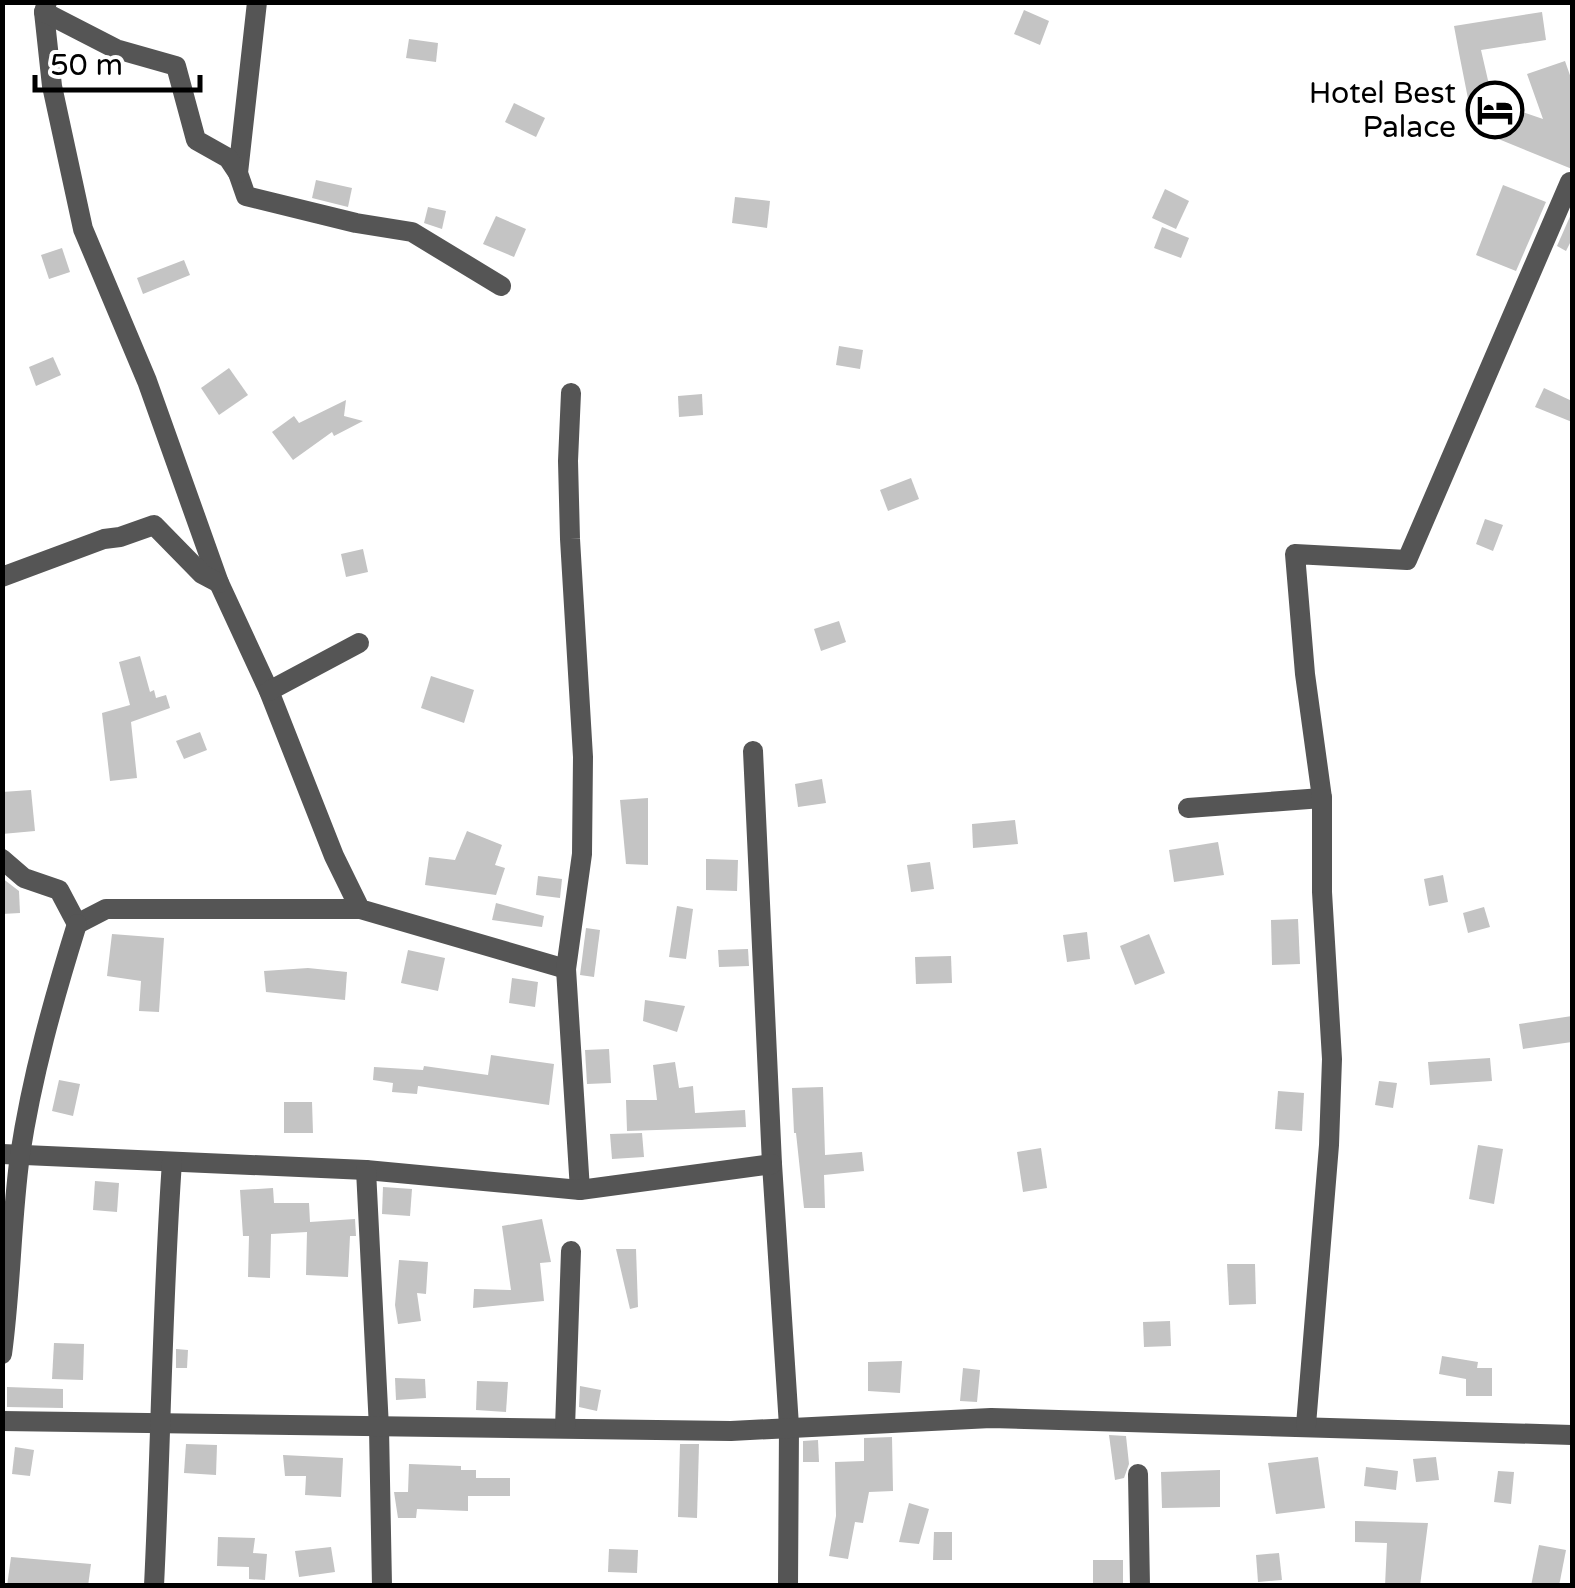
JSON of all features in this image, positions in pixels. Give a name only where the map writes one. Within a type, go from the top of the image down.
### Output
[{"type":"street","points":[[238,174],[257,2]]},
{"type":"street","points":[[46,7],[116,49],[176,66],[196,140],[228,158],[246,196],[356,223],[412,232],[502,286]]},
{"type":"street","points":[[46,7],[52,86],[82,229],[147,382],[219,582],[360,910]]},
{"type":"street","points":[[1306,1426],[1329,1145],[1332,1059],[1322,892],[1322,798],[1305,674],[1295,554],[1407,560],[1570,182]]},
{"type":"street","points":[[571,393],[570,539],[583,757],[582,854],[566,969],[580,1190]]},
{"type":"street","points":[[2,577],[104,538],[120,537],[154,525],[202,574],[219,582]]},
{"type":"street","points":[[269,691],[359,643]]},
{"type":"street","points":[[753,752],[772,1164],[789,1426],[788,1586]]},
{"type":"street","points":[[1188,808],[1322,798]]},
{"type":"street","points":[[2,859],[24,878],[59,890],[77,924],[11,1154],[2,1354]]},
{"type":"street","points":[[77,924],[106,910],[360,910],[566,969]]},
{"type":"street","points":[[11,1154],[366,1170],[580,1190],[772,1164]]},
{"type":"street","points":[[154,1586],[162,1424],[162,1306],[172,1162]]},
{"type":"street","points":[[366,1170],[379,1428],[382,1586]]},
{"type":"street","points":[[564,1428],[571,1251]]},
{"type":"street","points":[[2,1420],[730,1431],[992,1418],[1572,1435]]},
{"type":"street","points":[[1138,1474],[1140,1586]]},
{"type":"building","points":[[1024,10],[1049,21],[1040,45],[1014,34]]},
{"type":"building","name":"Hotel Best Palace","points":[[1542,12],[1546,40],[1481,50],[1493,102],[1543,119],[1527,74],[1565,61],[1572,81],[1572,169],[1474,129],[1459,53],[1454,26]]},
{"type":"building","points":[[409,39],[438,43],[436,62],[406,58]]},
{"type":"building","points":[[514,103],[545,118],[536,137],[505,122]]},
{"type":"building","points":[[316,180],[352,188],[348,207],[312,198]]},
{"type":"building","points":[[1503,185],[1546,202],[1516,271],[1476,255]]},
{"type":"building","points":[[1165,189],[1189,201],[1176,229],[1152,218]]},
{"type":"building","points":[[735,197],[770,201],[767,228],[732,223]]},
{"type":"building","points":[[428,207],[446,211],[442,229],[424,223]]},
{"type":"building","points":[[1572,212],[1572,239],[1566,251],[1557,246]]},
{"type":"building","points":[[496,216],[526,229],[514,257],[483,244]]},
{"type":"building","points":[[1162,227],[1189,238],[1181,258],[1154,248]]},
{"type":"building","points":[[62,248],[70,272],[49,279],[41,255]]},
{"type":"building","points":[[184,260],[190,275],[143,294],[137,278]]},
{"type":"building","points":[[839,346],[863,350],[860,369],[836,365]]},
{"type":"building","points":[[53,357],[61,375],[36,386],[29,367]]},
{"type":"building","points":[[229,368],[248,395],[219,415],[201,388]]},
{"type":"building","points":[[1544,388],[1572,401],[1572,422],[1535,407]]},
{"type":"building","points":[[702,394],[703,415],[679,417],[678,396]]},
{"type":"building","points":[[346,400],[344,416],[363,421],[334,436],[332,432],[293,460],[272,432],[294,416],[299,423]]},
{"type":"building","points":[[911,478],[919,499],[888,511],[880,490]]},
{"type":"building","points":[[1485,519],[1503,525],[1493,551],[1476,544]]},
{"type":"building","points":[[363,549],[368,572],[346,577],[341,554]]},
{"type":"building","points":[[839,621],[846,642],[821,651],[814,629]]},
{"type":"building","points":[[140,656],[150,692],[154,690],[156,698],[166,695],[170,708],[131,722],[137,778],[110,781],[102,713],[130,705],[119,662]]},
{"type":"building","points":[[431,676],[474,690],[464,723],[421,708]]},
{"type":"building","points":[[200,732],[207,750],[184,759],[176,741]]},
{"type":"building","points":[[822,779],[826,803],[798,807],[795,784]]},
{"type":"building","points":[[31,790],[35,831],[2,834],[2,792]]},
{"type":"building","points":[[648,798],[648,865],[626,864],[620,800]]},
{"type":"building","points":[[1015,820],[1018,844],[973,848],[972,824]]},
{"type":"building","points":[[467,831],[502,845],[495,865],[505,868],[496,895],[425,885],[429,857],[455,860]]},
{"type":"building","points":[[1218,842],[1224,875],[1174,882],[1169,850]]},
{"type":"building","points":[[706,859],[738,860],[737,891],[706,890]]},
{"type":"building","points":[[930,862],[934,889],[911,892],[907,865]]},
{"type":"building","points":[[1443,875],[1448,902],[1429,906],[1424,879]]},
{"type":"building","points":[[538,876],[562,879],[560,898],[536,895]]},
{"type":"building","points":[[2,878],[19,891],[20,913],[2,914]]},
{"type":"building","points":[[496,903],[544,916],[542,927],[492,920]]},
{"type":"building","points":[[677,906],[693,909],[686,959],[669,957]]},
{"type":"building","points":[[1484,907],[1490,927],[1468,933],[1463,913]]},
{"type":"building","points":[[1298,919],[1300,964],[1272,965],[1271,920]]},
{"type":"building","points":[[586,928],[600,930],[594,977],[580,975]]},
{"type":"building","points":[[1087,932],[1090,959],[1067,962],[1063,935]]},
{"type":"building","points":[[112,934],[164,938],[159,1012],[139,1011],[141,981],[107,976]]},
{"type":"building","points":[[1149,934],[1165,973],[1135,985],[1120,946]]},
{"type":"building","points":[[748,949],[749,966],[719,967],[718,950]]},
{"type":"building","points":[[408,950],[445,958],[438,991],[401,983]]},
{"type":"building","points":[[951,956],[952,983],[916,984],[915,957]]},
{"type":"building","points":[[308,968],[347,972],[345,1000],[266,992],[264,971]]},
{"type":"building","points":[[512,978],[538,982],[535,1007],[509,1003]]},
{"type":"building","points":[[645,1000],[685,1006],[677,1032],[643,1021]]},
{"type":"building","points":[[1572,1016],[1572,1042],[1523,1049],[1519,1024]]},
{"type":"building","points":[[609,1049],[611,1083],[587,1084],[585,1050]]},
{"type":"building","points":[[491,1055],[554,1064],[549,1105],[418,1086],[417,1094],[392,1092],[393,1083],[373,1080],[374,1067],[423,1070],[424,1066],[488,1075]]},
{"type":"building","points":[[1490,1058],[1492,1081],[1430,1085],[1428,1062]]},
{"type":"building","points":[[675,1062],[679,1088],[693,1086],[695,1113],[745,1110],[746,1127],[627,1131],[626,1100],[657,1100],[653,1065]]},
{"type":"building","points":[[59,1080],[80,1084],[73,1116],[52,1111]]},
{"type":"building","points":[[1379,1081],[1397,1083],[1393,1108],[1375,1105]]},
{"type":"building","points":[[823,1087],[825,1155],[862,1152],[864,1171],[824,1175],[825,1208],[804,1208],[792,1088]]},
{"type":"building","points":[[1278,1091],[1304,1093],[1302,1131],[1275,1129]]},
{"type":"building","points":[[284,1102],[312,1102],[313,1133],[284,1133]]},
{"type":"building","points":[[642,1133],[644,1157],[612,1159],[610,1134]]},
{"type":"building","points":[[1478,1145],[1503,1149],[1494,1204],[1469,1199]]},
{"type":"building","points":[[1041,1148],[1047,1188],[1023,1192],[1017,1152]]},
{"type":"building","points":[[95,1181],[119,1183],[117,1212],[93,1210]]},
{"type":"building","points":[[383,1187],[412,1189],[410,1216],[382,1214]]},
{"type":"building","points":[[273,1188],[274,1203],[309,1203],[310,1222],[355,1219],[356,1236],[350,1236],[348,1277],[306,1275],[307,1232],[271,1234],[270,1278],[248,1277],[249,1236],[243,1236],[240,1190]]},
{"type":"building","points":[[542,1219],[551,1262],[540,1263],[544,1301],[473,1308],[474,1289],[511,1290],[502,1226]]},
{"type":"building","points":[[616,1249],[636,1249],[638,1307],[630,1309]]},
{"type":"building","points":[[399,1260],[428,1262],[426,1294],[417,1293],[421,1321],[398,1324],[395,1305]]},
{"type":"building","points":[[1227,1264],[1255,1264],[1256,1304],[1229,1305]]},
{"type":"building","points":[[1170,1321],[1171,1346],[1144,1347],[1143,1322]]},
{"type":"building","points":[[54,1343],[84,1344],[83,1380],[52,1379]]},
{"type":"building","points":[[176,1349],[188,1350],[187,1368],[176,1368]]},
{"type":"building","points":[[1442,1356],[1478,1362],[1477,1368],[1492,1368],[1492,1396],[1466,1396],[1466,1379],[1439,1374]]},
{"type":"building","points":[[902,1361],[900,1393],[868,1391],[868,1362]]},
{"type":"building","points":[[963,1368],[980,1370],[977,1402],[960,1401]]},
{"type":"building","points":[[395,1378],[425,1379],[426,1398],[396,1400]]},
{"type":"building","points":[[477,1381],[508,1382],[506,1412],[476,1410]]},
{"type":"building","points":[[580,1386],[601,1390],[597,1411],[579,1407]]},
{"type":"building","points":[[7,1387],[63,1389],[63,1408],[7,1407]]},
{"type":"building","points":[[1109,1435],[1126,1436],[1129,1464],[1124,1478],[1115,1480]]},
{"type":"building","points":[[892,1437],[893,1491],[869,1492],[863,1523],[855,1522],[848,1559],[829,1556],[836,1516],[835,1462],[864,1461],[864,1438]]},
{"type":"building","points":[[818,1440],[819,1462],[803,1462],[803,1441]]},
{"type":"building","points":[[186,1444],[217,1445],[216,1475],[184,1473]]},
{"type":"building","points":[[680,1444],[699,1444],[697,1518],[678,1517]]},
{"type":"building","points":[[15,1447],[34,1450],[30,1476],[12,1474]]},
{"type":"building","points":[[283,1455],[343,1458],[341,1497],[305,1495],[306,1476],[285,1476]]},
{"type":"building","points":[[1318,1457],[1325,1508],[1276,1514],[1268,1463]]},
{"type":"building","points":[[1436,1457],[1439,1480],[1416,1482],[1413,1459]]},
{"type":"building","points":[[409,1464],[461,1466],[461,1470],[476,1470],[476,1478],[510,1478],[510,1496],[468,1496],[468,1511],[417,1509],[416,1518],[398,1518],[394,1492],[408,1492]]},
{"type":"building","points":[[1366,1467],[1398,1471],[1396,1490],[1364,1486]]},
{"type":"building","points":[[1220,1470],[1220,1507],[1162,1508],[1161,1472]]},
{"type":"building","points":[[1498,1471],[1514,1472],[1511,1504],[1494,1502]]},
{"type":"building","points":[[909,1503],[929,1509],[919,1544],[899,1542]]},
{"type":"building","points":[[1355,1521],[1428,1523],[1420,1586],[1385,1586],[1387,1543],[1355,1542]]},
{"type":"building","points":[[934,1532],[952,1532],[952,1560],[933,1560]]},
{"type":"building","points":[[218,1537],[255,1538],[253,1553],[267,1554],[265,1580],[249,1579],[249,1567],[217,1566]]},
{"type":"building","points":[[1539,1545],[1566,1550],[1559,1586],[1531,1586]]},
{"type":"building","points":[[331,1547],[335,1572],[299,1577],[295,1551]]},
{"type":"building","points":[[609,1549],[638,1550],[637,1573],[608,1572]]},
{"type":"building","points":[[1279,1553],[1282,1580],[1258,1582],[1256,1555]]},
{"type":"building","points":[[11,1557],[91,1564],[88,1586],[7,1586]]},
{"type":"building","points":[[1093,1560],[1123,1560],[1123,1584],[1093,1584]]},
{"type":"place","name":"Hotel Best Palace","points":[[1495,110]]}]
